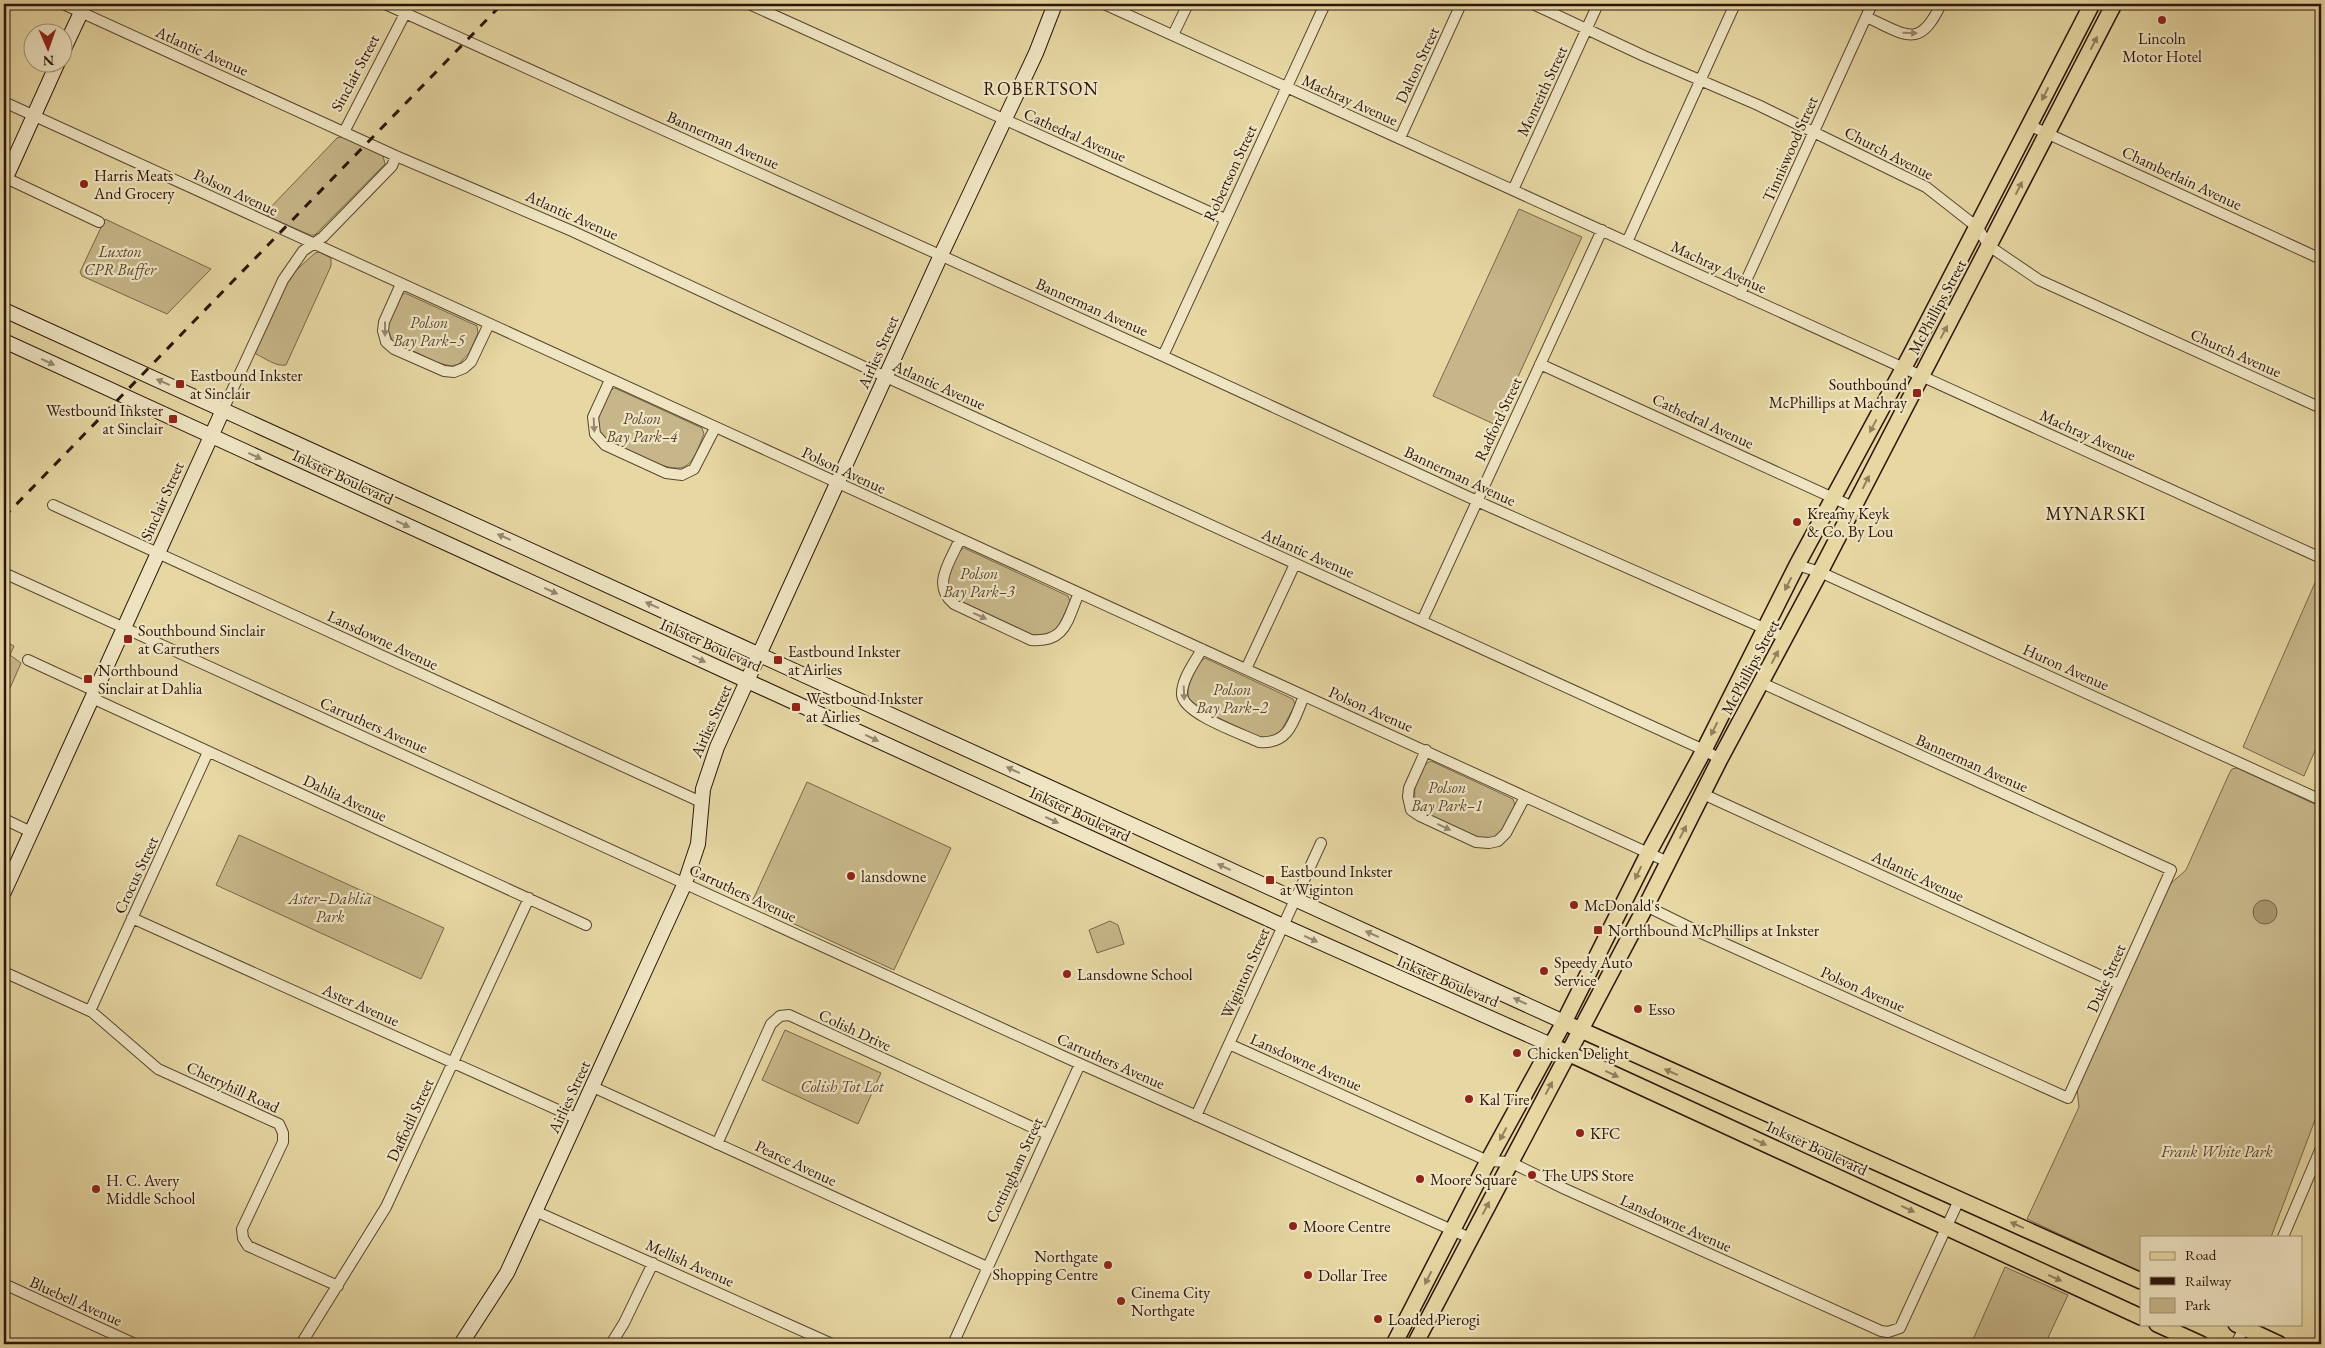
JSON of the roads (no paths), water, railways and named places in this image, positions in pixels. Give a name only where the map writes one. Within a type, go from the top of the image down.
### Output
[{"type":"main road","name":"Airlies Street","points":[[461,1344],[508,1272],[685,883],[693,864],[698,844],[701,802],[708,769],[717,747],[941,255],[1005,120],[1055,4]]},
{"type":"main road","name":"McPhillips Street","points":[[1394,1344],[1488,1161],[1564,1022],[1649,852],[1704,750],[1797,566],[1904,367],[2092,4]]},
{"type":"main road","name":"McPhillips Street","points":[[1415,1344],[1646,906],[1720,759],[1786,638],[2114,4]]},
{"type":"main road","points":[[72,32],[83,8]]},
{"type":"main road","points":[[5,180],[54,72]]},
{"type":"main road","name":"Inkster Boulevard","points":[[4,310],[760,654],[1580,1031],[2140,1282]]},
{"type":"main road","name":"Inkster Boulevard","points":[[4,341],[1283,926],[1551,1045],[2140,1317]]},
{"type":"main road","name":"Sinclair Street","points":[[4,892],[223,410]]},
{"type":"main road","points":[[2161,1326],[2201,1344]]},
{"type":"main road","points":[[2242,1326],[2279,1344]]},
{"type":"street","name":"Atlantic Avenue","points":[[62,4],[83,8],[396,156],[572,231],[1720,759]]},
{"type":"street","name":"Bannerman Avenue","points":[[385,4],[408,8],[1477,501],[1786,638]]},
{"type":"street","name":"Cathedral Avenue","points":[[749,4],[1225,219]]},
{"type":"street","name":"Machray Avenue","points":[[1104,4],[2321,558]]},
{"type":"street","points":[[1173,36],[1188,4]]},
{"type":"street","name":"Robertson Street","points":[[1163,356],[1325,4]]},
{"type":"street","name":"Dalton Street","points":[[1400,138],[1461,4]]},
{"type":"street","name":"Church Avenue","points":[[1533,4],[1814,132],[1926,187],[1977,227],[1989,246],[2039,280],[2321,408]]},
{"type":"street","name":"Monreith Street","points":[[1513,190],[1598,4]]},
{"type":"street","points":[[1627,242],[1734,4]]},
{"type":"street","name":"Tinniswood Street","points":[[1740,294],[1872,4]]},
{"type":"street","points":[[1866,16],[1906,35],[1923,32],[1932,22],[1941,4]]},
{"type":"street","name":"Sinclair Street","points":[[344,132],[408,8]]},
{"type":"street","name":"Polson Avenue","points":[[4,102],[1668,862]]},
{"type":"street","name":"Chamberlain Avenue","points":[[2029,125],[2321,259]]},
{"type":"street","name":"Sinclair Street","points":[[223,410],[283,280],[303,251],[314,245],[392,166],[396,156]]},
{"type":"street","points":[[5,180],[99,222]]},
{"type":"street","name":"Radford Street","points":[[1422,621],[1602,230]]},
{"type":"street","points":[[401,284],[384,322],[383,332],[386,342],[394,349],[444,371],[454,372],[464,368],[471,362],[489,324]]},
{"type":"street","name":"Cathedral Avenue","points":[[1540,364],[1853,506]]},
{"type":"street","points":[[610,380],[593,417],[595,434],[605,445],[657,469],[676,475],[691,472],[715,428]]},
{"type":"street","name":"Lansdowne Avenue","points":[[53,504],[158,554],[701,802]]},
{"type":"street","points":[[960,539],[942,579],[942,587],[946,598],[954,604],[1031,640],[1045,641],[1061,633],[1079,593]]},
{"type":"street","points":[[1246,669],[1295,564]]},
{"type":"street","name":"Huron Avenue","points":[[1797,566],[1820,572],[2321,800]]},
{"type":"street","name":"Carruthers Avenue","points":[[4,573],[1080,1064],[1470,1238]]},
{"type":"street","name":"Polson Avenue","points":[[1202,649],[1183,685],[1182,696],[1186,706],[1196,713],[1259,742],[1270,743],[1280,740],[1287,734],[1304,696]]},
{"type":"street","name":"Dahlia Avenue","points":[[28,660],[208,752],[586,925]]},
{"type":"street","name":"Bannerman Avenue","points":[[1762,683],[2171,870]]},
{"type":"street","name":"Polson Avenue","points":[[1426,750],[1409,788],[1408,797],[1411,810],[1420,816],[1476,842],[1489,844],[1498,841],[1506,834],[1526,797]]},
{"type":"street","name":"Crocus Street","points":[[90,1011],[208,752]]},
{"type":"street","name":"Atlantic Avenue","points":[[1704,794],[2119,984]]},
{"type":"street","points":[[4,819],[31,832]]},
{"type":"street","name":"Wiginton Street","points":[[1196,1116],[1321,844]]},
{"type":"street","name":"Duke Street","points":[[2068,1098],[2171,870]]},
{"type":"street","name":"Daffodil Street","points":[[301,1344],[386,1207],[529,898]]},
{"type":"street","name":"Polson Avenue","points":[[1646,906],[1699,932],[2068,1098]]},
{"type":"street","name":"Aster Avenue","points":[[132,918],[578,1119]]},
{"type":"street","name":"Cherryhill Road","points":[[4,972],[90,1011],[158,1069],[279,1124],[283,1133],[283,1142],[242,1229],[242,1238],[248,1246],[338,1286]]},
{"type":"street","name":"Colish Drive","points":[[717,1144],[772,1024],[780,1016],[789,1016],[1047,1134]]},
{"type":"street","name":"Lansdowne Avenue","points":[[1229,1044],[1488,1161],[1510,1162],[1565,1189],[1881,1331],[1888,1332],[1900,1328],[1959,1200]]},
{"type":"street","name":"Cottingham Street","points":[[953,1344],[1080,1064]]},
{"type":"street","name":"Pearce Avenue","points":[[593,1087],[987,1267]]},
{"type":"street","points":[[4,1115],[4,1124]]},
{"type":"street","points":[[2283,1236],[2321,1148]]},
{"type":"street","name":"Mellish Avenue","points":[[535,1211],[832,1344]]},
{"type":"street","points":[[611,1344],[624,1323],[653,1263]]},
{"type":"street","name":"Bluebell Avenue","points":[[4,1284],[135,1344]]},
{"type":"street","points":[[2236,1344],[2242,1326]]},
{"type":"railway","points":[[4,517],[502,4]]},
{"type":"place","name":"Lincoln Motor Hotel","points":[[2162,20]]},
{"type":"place","name":"Harris Meats And Grocery","points":[[84,184]]},
{"type":"place","name":"Eastbound Inkster at Sinclair","points":[[180,384]]},
{"type":"place","name":"Southbound McPhillips at Machray","points":[[1917,393]]},
{"type":"place","name":"Westbound Inkster at Sinclair","points":[[173,419]]},
{"type":"place","name":"Kreamy Keyk & Co. By Lou","points":[[1797,522]]},
{"type":"place","name":"Southbound Sinclair at Carruthers","points":[[128,639]]},
{"type":"place","name":"Eastbound Inkster at Airlies","points":[[778,660]]},
{"type":"place","name":"Northbound Sinclair at Dahlia","points":[[88,679]]},
{"type":"place","name":"Westbound Inkster at Airlies","points":[[796,707]]},
{"type":"place","name":"lansdowne","points":[[851,876]]},
{"type":"place","name":"Eastbound Inkster at Wiginton","points":[[1270,880]]},
{"type":"place","name":"McDonald's","points":[[1574,905]]},
{"type":"place","name":"Northbound McPhillips at Inkster","points":[[1598,930]]},
{"type":"place","name":"Speedy Auto Service","points":[[1544,971]]},
{"type":"place","name":"Lansdowne School","points":[[1067,974]]},
{"type":"place","name":"Esso","points":[[1638,1009]]},
{"type":"place","name":"Chicken Delight","points":[[1517,1053]]},
{"type":"place","name":"Kal Tire","points":[[1469,1099]]},
{"type":"place","name":"KFC","points":[[1580,1133]]},
{"type":"place","name":"The UPS Store","points":[[1532,1175]]},
{"type":"place","name":"Moore Square","points":[[1420,1179]]},
{"type":"place","name":"H. C. Avery Middle School","points":[[96,1189]]},
{"type":"place","name":"Moore Centre","points":[[1293,1226]]},
{"type":"place","name":"Northgate Shopping Centre","points":[[1108,1265]]},
{"type":"place","name":"Dollar Tree","points":[[1308,1275]]},
{"type":"place","name":"Cinema City Northgate","points":[[1121,1301]]},
{"type":"place","name":"Loaded Pierogi","points":[[1378,1319]]},
{"type":"district","name":"ROBERTSON","points":[[1041,88]]},
{"type":"district","name":"MYNARSKI","points":[[2096,513]]},
{"type":"park label","name":"Luxton CPR Buffer","points":[[120,260]]},
{"type":"park label","name":"Polson Bay Park–5","points":[[429,331]]},
{"type":"park label","name":"Polson Bay Park–4","points":[[642,427]]},
{"type":"park label","name":"Polson Bay Park–3","points":[[979,582]]},
{"type":"park label","name":"Polson Bay Park–2","points":[[1232,698]]},
{"type":"park label","name":"Polson Bay Park–1","points":[[1447,796]]},
{"type":"park label","name":"Aster–Dahlia Park","points":[[330,907]]},
{"type":"park label","name":"Colish Tot Lot","points":[[842,1086]]},
{"type":"park label","name":"Frank White Park","points":[[2217,1151]]}]
